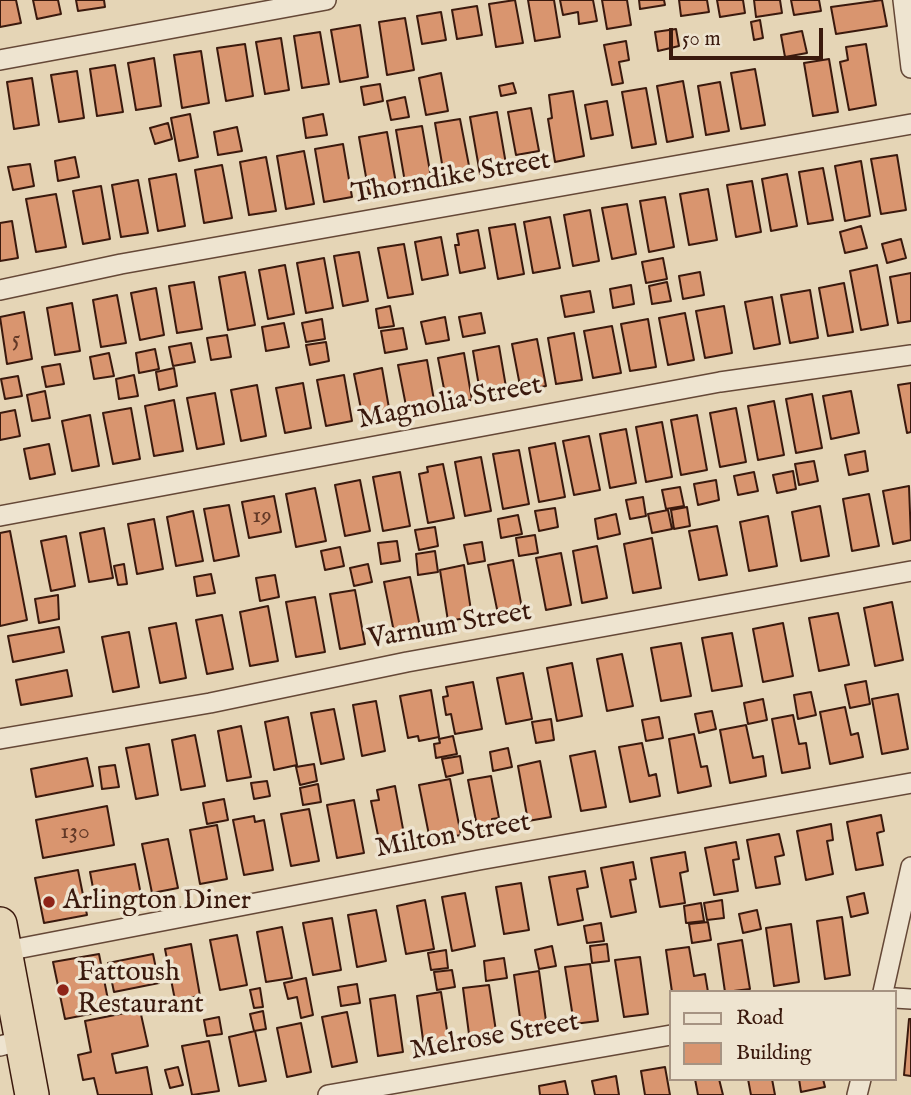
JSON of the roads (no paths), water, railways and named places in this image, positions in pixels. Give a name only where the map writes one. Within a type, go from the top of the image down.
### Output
[{"type":"highway","points":[[3,938],[11,1043],[32,1095]]},
{"type":"street","points":[[0,60],[326,0]]},
{"type":"street","points":[[902,0],[911,68]]},
{"type":"street","name":"Thorndike Street","points":[[0,290],[121,264],[911,124]]},
{"type":"street","name":"Magnolia Street","points":[[0,516],[720,382],[911,355]]},
{"type":"street","name":"Varnum Street","points":[[0,739],[210,703],[407,662],[911,571]]},
{"type":"street","name":"Milton Street","points":[[3,938],[479,860],[911,783]]},
{"type":"street","points":[[883,990],[911,867]]},
{"type":"street","name":"Melrose Street","points":[[328,1095],[670,1035]]},
{"type":"place","name":"Arlington Diner","points":[[49,902]]},
{"type":"place","name":"Fattoush Restaurant","points":[[63,990]]}]
